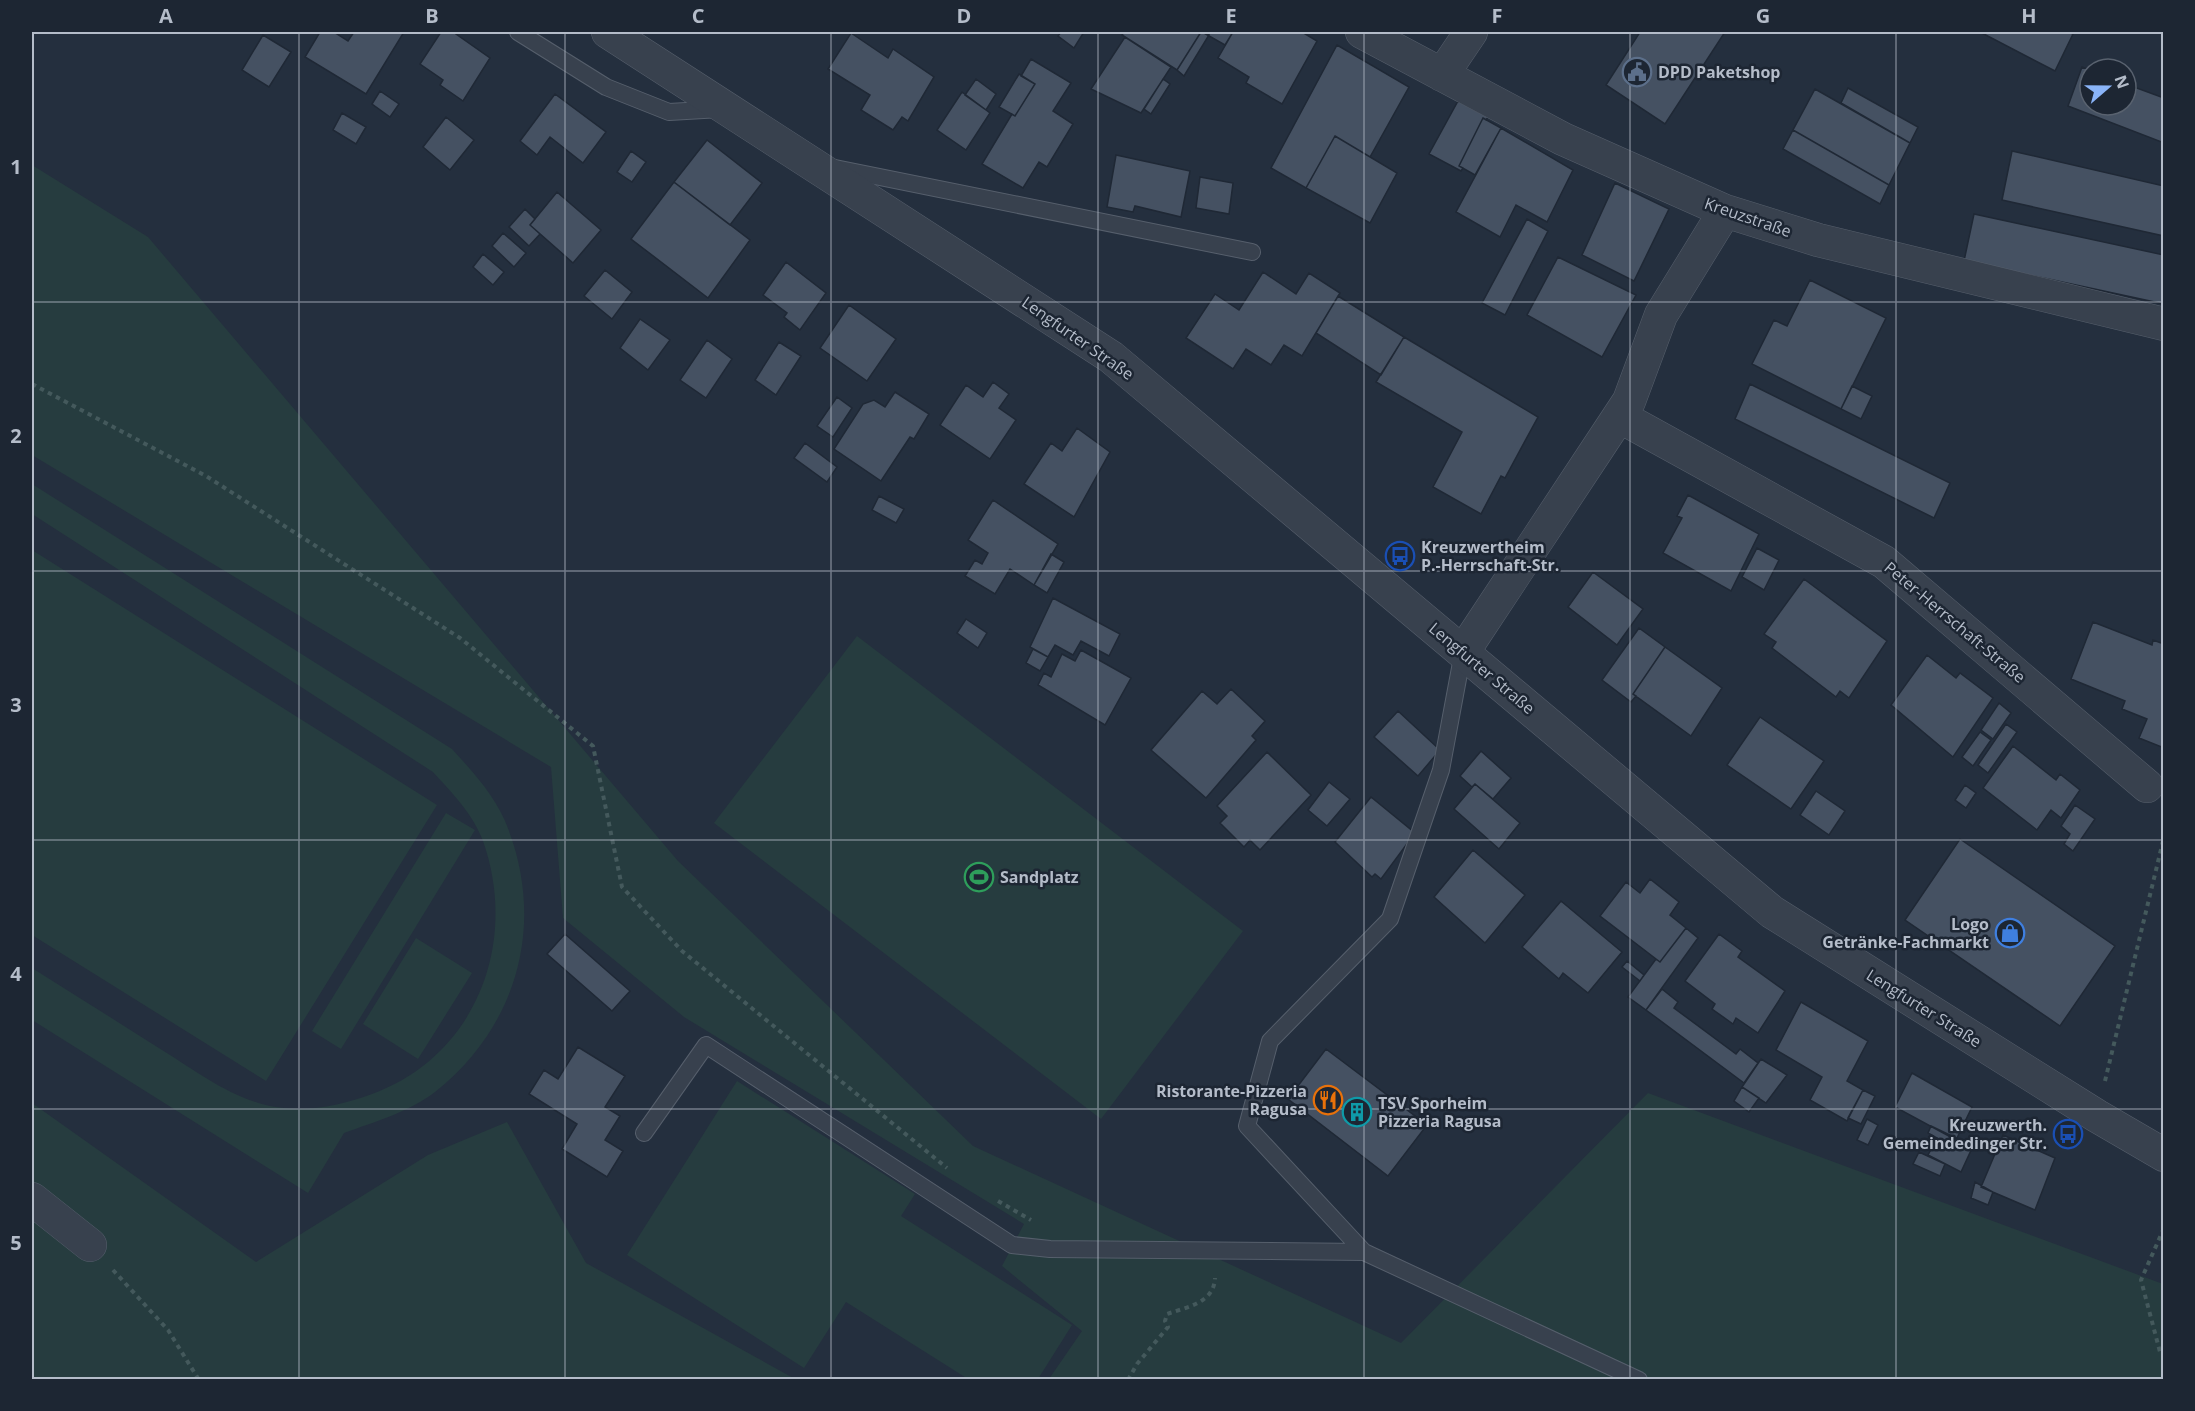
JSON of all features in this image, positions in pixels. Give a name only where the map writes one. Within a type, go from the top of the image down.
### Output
[{"type":"street","name":"Lengfurter Straße","points":[[608,32],[1112,357],[1772,912],[2163,1155]]},
{"type":"street","name":"Kreuzstraße","points":[[1362,32],[1563,139],[1725,211],[1818,240],[2163,324]]},
{"type":"street","points":[[1442,75],[1471,32]]},
{"type":"street","points":[[1463,652],[1629,400],[1661,315],[1725,211]]},
{"type":"street","name":"Peter-Herrschaft-Straße","points":[[1619,416],[1884,562],[2147,786]]},
{"type":"street","points":[[32,1199],[90,1245]]},
{"type":"lane","points":[[518,32],[606,87],[669,112],[727,109]]},
{"type":"lane","name":"Lengfurter Straße","points":[[813,164],[1252,252]]},
{"type":"lane","points":[[1463,652],[1441,770],[1390,919],[1270,1041],[1247,1126],[1364,1252],[1640,1380]]},
{"type":"lane","points":[[644,1133],[706,1045],[1012,1245],[1050,1249],[1364,1252]]},
{"type":"path","points":[[32,384],[206,476],[450,632],[593,746],[622,887],[682,951],[951,1171]]},
{"type":"path","points":[[2097,1116],[2158,869],[2163,837]]},
{"type":"path","points":[[997,1200],[1025,1215],[1038,1228],[1050,1249]]},
{"type":"path","points":[[2163,1228],[2141,1280],[2163,1355]]},
{"type":"path","points":[[90,1245],[168,1330],[199,1380]]},
{"type":"path","points":[[1128,1380],[1137,1364],[1168,1327],[1165,1321],[1167,1314],[1203,1301],[1214,1288],[1215,1272],[1207,1258],[1198,1250]]},
{"type":"green space","points":[[32,165],[148,237],[678,861],[973,1146],[1401,1343],[1648,1093],[2163,1284],[2163,1379],[1049,1379],[1082,1331],[1002,1266],[1024,1224],[684,1017],[563,918],[551,767],[32,455]]},
{"type":"green space","points":[[32,484],[452,749],[492,797],[509,831],[519,867],[524,904],[523,939],[516,974],[504,1007],[486,1038],[463,1066],[435,1092],[403,1111],[344,1133],[308,1193],[32,1020],[32,968],[200,1075],[255,1102],[296,1109],[347,1102],[372,1094],[408,1076],[438,1053],[462,1024],[480,992],[491,956],[495,918],[493,880],[483,841],[468,813],[433,772],[32,514]]},
{"type":"green space","points":[[32,550],[437,805],[266,1081],[32,935]]},
{"type":"green space","name":"Sandplatz","points":[[857,636],[1243,931],[1101,1119],[714,823]]},
{"type":"green space","points":[[446,813],[475,830],[341,1049],[312,1031]]},
{"type":"green space","points":[[416,938],[472,973],[418,1059],[363,1024]]},
{"type":"green space","points":[[737,1081],[915,1194],[901,1216],[1072,1325],[1038,1379],[968,1379],[846,1302],[804,1368],[627,1255]]},
{"type":"green space","points":[[32,1103],[256,1262],[428,1155],[507,1122],[586,1263],[795,1379],[32,1379]]},
{"type":"building","points":[[320,32],[334,32],[348,41],[354,32],[404,32],[366,94],[305,57]]},
{"type":"building","points":[[441,32],[453,32],[490,58],[463,101],[440,85],[443,80],[420,64]]},
{"type":"building","points":[[1061,32],[1084,32],[1074,48],[1058,36]]},
{"type":"building","points":[[1124,32],[1201,32],[1177,70],[1122,35]]},
{"type":"building","points":[[1201,32],[1209,35],[1184,76],[1177,70]]},
{"type":"building","points":[[1202,32],[1233,32],[1225,45]]},
{"type":"building","points":[[1233,32],[1302,32],[1317,41],[1282,104],[1246,83],[1249,77],[1218,58]]},
{"type":"building","points":[[1640,32],[1725,32],[1665,124],[1606,85]]},
{"type":"building","points":[[1980,32],[2068,32],[2073,34],[2055,71]]},
{"type":"building","points":[[851,33],[888,58],[893,49],[934,77],[908,121],[902,117],[893,130],[861,110],[870,95],[828,69]]},
{"type":"building","points":[[263,35],[291,52],[269,87],[242,70]]},
{"type":"building","points":[[1125,37],[1171,67],[1141,113],[1091,89]]},
{"type":"building","points":[[1337,45],[1409,87],[1370,157],[1335,136],[1306,188],[1271,168]]},
{"type":"building","points":[[1031,59],[1071,83],[1053,111],[1073,124],[1047,167],[1039,162],[1023,188],[982,164],[1012,114],[1015,116],[1035,84],[1021,76]]},
{"type":"building","points":[[1019,74],[1035,84],[1015,116],[999,107]]},
{"type":"building","points":[[2078,78],[2078,110],[2068,106]]},
{"type":"building","points":[[976,79],[996,94],[986,110],[965,95]]},
{"type":"building","points":[[1163,79],[1170,84],[1151,114],[1144,109]]},
{"type":"building","points":[[1848,88],[1918,127],[1910,143],[1841,103]]},
{"type":"building","points":[[2138,88],[2164,98],[2164,143],[2097,117],[2138,117]]},
{"type":"building","points":[[1815,89],[1910,143],[1889,185],[1793,130]]},
{"type":"building","points":[[380,91],[399,104],[390,117],[372,104]]},
{"type":"building","points":[[962,92],[990,113],[966,150],[937,130]]},
{"type":"building","points":[[555,94],[606,132],[583,163],[550,137],[537,155],[520,141]]},
{"type":"building","points":[[1458,101],[1488,117],[1486,120],[1483,118],[1459,166],[1463,168],[1461,171],[1429,154]]},
{"type":"building","points":[[342,113],[366,127],[356,144],[333,130]]},
{"type":"building","points":[[446,117],[474,140],[450,170],[423,147]]},
{"type":"building","points":[[1483,118],[1501,128],[1475,175],[1459,166]]},
{"type":"building","points":[[1501,128],[1573,170],[1547,222],[1516,205],[1500,237],[1456,212]]},
{"type":"building","points":[[1793,130],[1889,185],[1880,204],[1783,149]]},
{"type":"building","points":[[1335,136],[1397,173],[1370,223],[1306,188]]},
{"type":"building","points":[[707,140],[762,183],[730,225],[674,182]]},
{"type":"building","points":[[631,151],[646,162],[632,182],[617,172]]},
{"type":"building","points":[[2012,151],[2164,186],[2164,236],[2002,200]]},
{"type":"building","points":[[1116,155],[1190,171],[1181,217],[1135,206],[1133,212],[1107,207]]},
{"type":"building","points":[[1200,177],[1233,183],[1229,214],[1196,208]]},
{"type":"building","points":[[674,182],[750,240],[708,298],[631,239]]},
{"type":"building","points":[[1615,183],[1669,209],[1634,281],[1582,255]]},
{"type":"building","points":[[557,192],[601,230],[573,263],[530,225]]},
{"type":"building","points":[[525,209],[535,219],[530,225],[540,234],[529,246],[509,227]]},
{"type":"building","points":[[1974,214],[2164,255],[2164,304],[1964,261]]},
{"type":"building","points":[[1527,219],[1548,231],[1505,315],[1482,303]]},
{"type":"building","points":[[503,233],[526,253],[514,267],[492,246]]},
{"type":"building","points":[[483,254],[504,272],[493,285],[473,267]]},
{"type":"building","points":[[1558,257],[1636,295],[1602,357],[1527,315]]},
{"type":"building","points":[[786,262],[826,293],[800,330],[784,317],[787,313],[763,295]]},
{"type":"building","points":[[605,270],[632,292],[612,319],[584,296]]},
{"type":"building","points":[[1263,272],[1296,294],[1309,273],[1340,293],[1302,356],[1284,345],[1271,365],[1246,349],[1233,369],[1186,338],[1215,294],[1239,310]]},
{"type":"building","points":[[1810,280],[1886,318],[1841,409],[1752,364],[1774,320],[1787,326]]},
{"type":"building","points":[[1338,296],[1404,337],[1381,375],[1316,333]]},
{"type":"building","points":[[849,305],[896,339],[867,381],[820,348]]},
{"type":"building","points":[[640,319],[670,340],[648,370],[620,348]]},
{"type":"building","points":[[1404,337],[1538,417],[1505,478],[1501,476],[1481,514],[1433,487],[1462,432],[1376,382]]},
{"type":"building","points":[[707,340],[732,359],[706,398],[680,380]]},
{"type":"building","points":[[779,342],[801,356],[776,395],[755,380]]},
{"type":"building","points":[[993,382],[1009,394],[999,408],[1016,420],[990,459],[940,425],[966,385],[983,397]]},
{"type":"building","points":[[1750,384],[1950,483],[1934,518],[1735,419]]},
{"type":"building","points":[[1852,386],[1872,396],[1861,419],[1841,409]]},
{"type":"building","points":[[895,392],[929,414],[914,439],[910,437],[881,481],[834,449],[863,404],[874,400],[885,407]]},
{"type":"building","points":[[837,397],[852,408],[833,437],[817,426]]},
{"type":"building","points":[[1077,428],[1110,452],[1074,517],[1024,484],[1051,443],[1062,451]]},
{"type":"building","points":[[805,443],[837,467],[827,482],[794,458]]},
{"type":"building","points":[[1688,495],[1759,534],[1731,591],[1663,553],[1682,518],[1677,516]]},
{"type":"building","points":[[879,496],[904,509],[896,523],[872,510]]},
{"type":"building","points":[[993,500],[1058,544],[1034,585],[1010,569],[995,594],[965,576],[975,560],[982,564],[988,553],[968,540]]},
{"type":"building","points":[[1757,548],[1779,560],[1764,590],[1742,577]]},
{"type":"building","points":[[1051,554],[1064,562],[1047,593],[1034,585]]},
{"type":"building","points":[[1593,572],[1643,609],[1617,645],[1568,607]]},
{"type":"building","points":[[1804,579],[1887,641],[1849,698],[1840,691],[1836,697],[1772,648],[1776,642],[1764,634]]},
{"type":"building","points":[[1053,598],[1120,634],[1109,656],[1081,641],[1073,655],[1055,645],[1048,657],[1030,647]]},
{"type":"building","points":[[966,619],[987,633],[978,648],[957,633]]},
{"type":"building","points":[[2093,622],[2152,645],[2153,640],[2164,644],[2164,748],[2139,738],[2147,719],[2122,709],[2125,701],[2071,679]]},
{"type":"building","points":[[1639,628],[1665,647],[1633,694],[1636,696],[1631,702],[1602,680]]},
{"type":"building","points":[[1665,647],[1722,688],[1691,736],[1633,694]]},
{"type":"building","points":[[1033,649],[1048,657],[1040,671],[1026,663]]},
{"type":"building","points":[[1081,650],[1131,678],[1105,725],[1038,685],[1044,673],[1051,677],[1062,654],[1075,661]]},
{"type":"building","points":[[1927,655],[1956,678],[1960,673],[1993,698],[1953,757],[1891,705]]},
{"type":"building","points":[[1231,689],[1265,721],[1252,736],[1256,740],[1206,798],[1151,750],[1202,691],[1217,704]]},
{"type":"building","points":[[1999,703],[2011,713],[1993,739],[1981,730]]},
{"type":"building","points":[[1398,711],[1440,750],[1418,776],[1374,737]]},
{"type":"building","points":[[1760,717],[1824,761],[1791,809],[1727,765]]},
{"type":"building","points":[[2006,724],[2017,732],[1988,773],[1978,765]]},
{"type":"building","points":[[1980,732],[1991,740],[1973,766],[1962,757]]},
{"type":"building","points":[[2013,746],[2056,780],[2060,774],[2080,790],[2061,818],[2051,810],[2037,830],[1983,788]]},
{"type":"building","points":[[1481,751],[1511,778],[1493,799],[1475,784],[1472,787],[1460,776]]},
{"type":"building","points":[[1267,752],[1311,795],[1260,850],[1250,840],[1244,847],[1220,823],[1227,816],[1217,806]]},
{"type":"building","points":[[1329,782],[1350,799],[1327,826],[1308,810]]},
{"type":"building","points":[[1475,784],[1520,823],[1499,849],[1454,809]]},
{"type":"building","points":[[1965,785],[1976,793],[1966,808],[1955,800]]},
{"type":"building","points":[[1816,791],[1845,811],[1829,835],[1800,815]]},
{"type":"building","points":[[1371,797],[1415,833],[1381,879],[1375,874],[1372,877],[1335,842]]},
{"type":"building","points":[[2075,805],[2095,819],[2073,851],[2064,844],[2070,834],[2061,826]]},
{"type":"building","name":"Logo Getränke-Fachmarkt","points":[[1960,839],[2115,946],[2060,1026],[1905,920]]},
{"type":"building","points":[[1473,850],[1525,895],[1485,943],[1434,897]]},
{"type":"building","points":[[1650,879],[1679,902],[1670,915],[1686,928],[1660,962],[1600,916],[1626,882],[1640,893]]},
{"type":"building","points":[[1561,901],[1622,952],[1588,993],[1563,973],[1559,979],[1522,947]]},
{"type":"building","points":[[1686,928],[1698,938],[1646,1010],[1628,997],[1656,959],[1660,962]]},
{"type":"building","points":[[565,934],[630,991],[612,1011],[547,954]]},
{"type":"building","points":[[1719,934],[1742,951],[1738,957],[1785,991],[1758,1033],[1736,1018],[1733,1024],[1712,1009],[1715,1004],[1685,981]]},
{"type":"building","points":[[1627,961],[1644,975],[1640,981],[1622,967]]},
{"type":"building","points":[[1662,989],[1678,1002],[1674,1008],[1736,1054],[1740,1049],[1758,1063],[1744,1083],[1646,1010]]},
{"type":"building","points":[[1801,1002],[1868,1041],[1847,1081],[1863,1090],[1847,1121],[1810,1100],[1822,1077],[1776,1050]]},
{"type":"building","points":[[578,1047],[625,1076],[605,1107],[620,1116],[605,1140],[623,1151],[607,1177],[562,1149],[577,1124],[529,1094],[544,1070],[558,1079]]},
{"type":"building","name":"TSV Sporheim Pizzeria Ragusa","points":[[1326,1049],[1427,1125],[1388,1176],[1288,1099]]},
{"type":"building","points":[[1761,1059],[1787,1075],[1766,1103],[1742,1087]]},
{"type":"building","points":[[1912,1073],[1972,1107],[1956,1140],[1895,1107]]},
{"type":"building","points":[[1742,1087],[1759,1098],[1749,1112],[1734,1101]]},
{"type":"building","points":[[1863,1090],[1875,1096],[1861,1124],[1848,1118]]},
{"type":"building","points":[[1867,1119],[1878,1125],[1868,1145],[1857,1140]]},
{"type":"building","points":[[1931,1126],[1973,1146],[1961,1172],[1928,1155],[1937,1138],[1928,1133]]},
{"type":"building","points":[[2003,1135],[2055,1158],[2035,1210],[1981,1187]]},
{"type":"building","points":[[1919,1152],[1945,1164],[1940,1176],[1913,1164]]},
{"type":"building","points":[[1975,1182],[1993,1192],[1988,1205],[1971,1198]]},
{"type":"place","name":"DPD Paketshop","points":[[1637,72]]},
{"type":"place","name":"Kreuzwertheim P.-Herrschaft-Str.","points":[[1400,556]]},
{"type":"place","name":"Sandplatz","points":[[979,877]]},
{"type":"place","name":"Logo Getränke-Fachmarkt","points":[[2010,933]]},
{"type":"place","name":"Ristorante-Pizzeria Ragusa","points":[[1328,1100]]},
{"type":"place","name":"TSV Sporheim Pizzeria Ragusa","points":[[1357,1112]]},
{"type":"place","name":"Kreuzwerth. Gemeindedinger Str.","points":[[2068,1134]]}]
